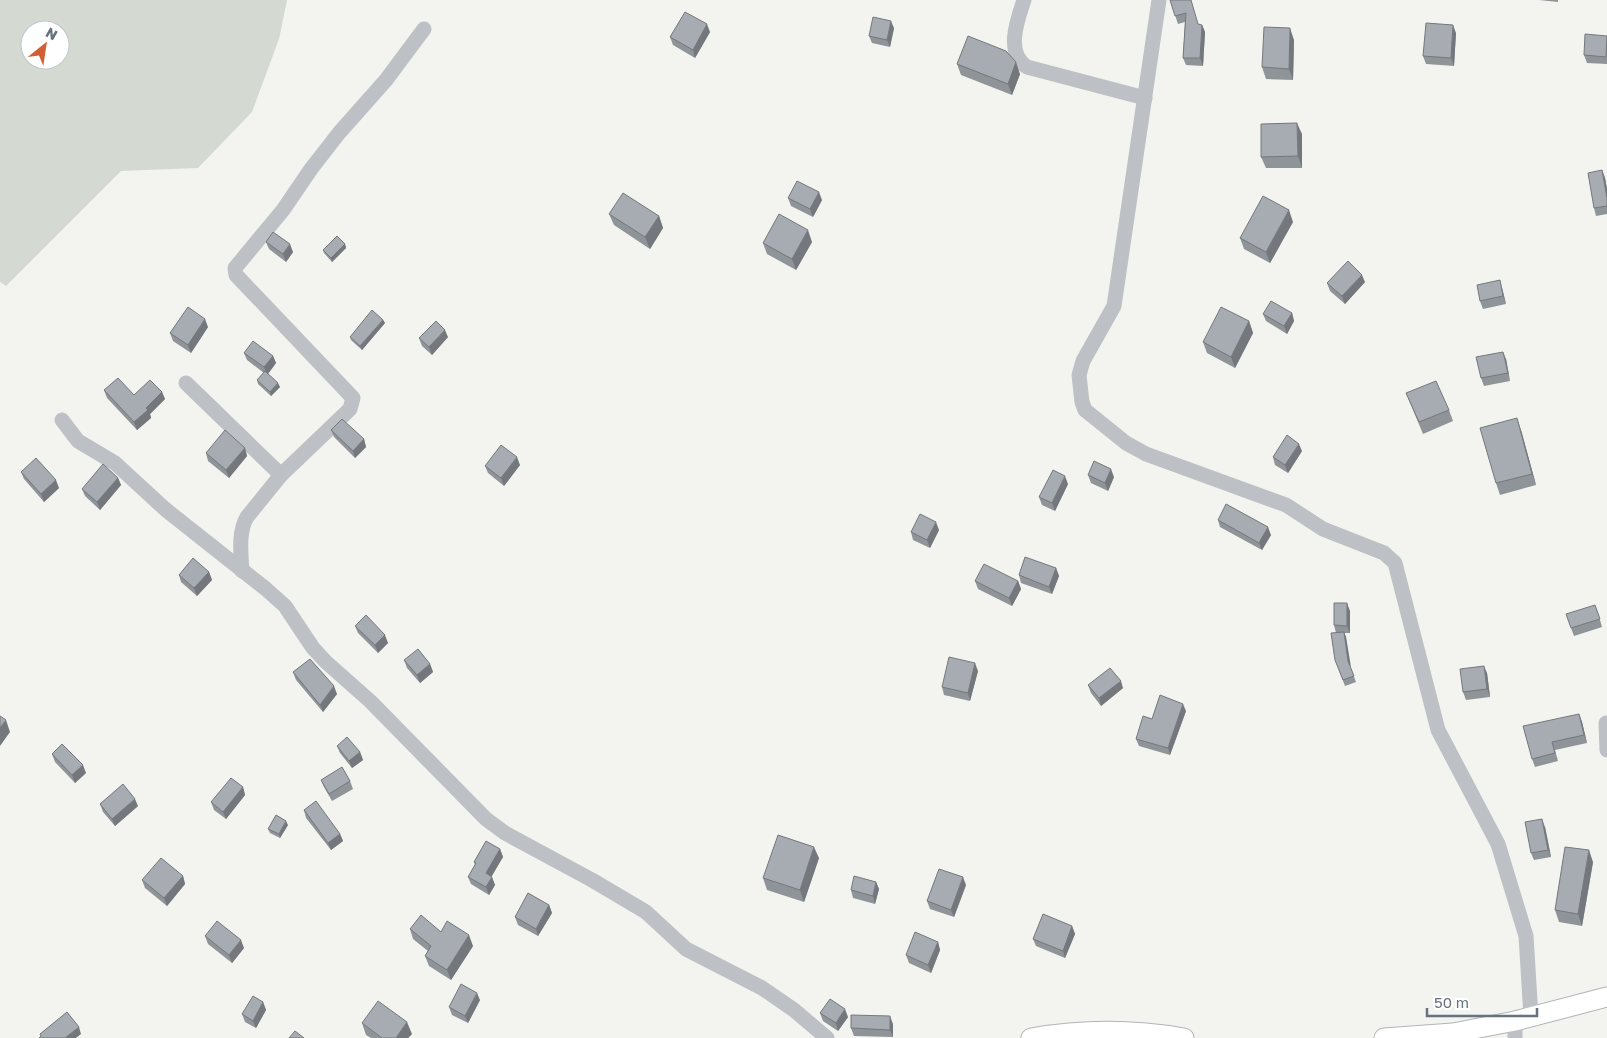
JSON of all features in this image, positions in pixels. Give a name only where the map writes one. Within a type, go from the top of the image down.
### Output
[{"type":"main road","points":[[1384,1038],[1453,1033],[1520,1025],[1607,997]]},
{"type":"main road","points":[[1031,1038],[1092,1030],[1184,1038]]},
{"type":"street","points":[[1024,0],[1015,34],[1018,61],[1027,67],[1145,98]]},
{"type":"street","points":[[1159,0],[1114,306],[1080,368],[1082,402],[1085,410],[1126,443],[1286,505],[1323,528],[1384,553],[1394,563],[1438,730],[1498,844],[1526,936],[1520,1025]]},
{"type":"street","points":[[242,571],[243,524],[281,475],[350,409],[353,398],[249,290],[236,275],[235,268],[283,210],[328,147],[386,80],[424,30]]},
{"type":"street","points":[[186,383],[281,475]]},
{"type":"street","points":[[62,420],[78,441],[115,463],[165,509],[285,606],[313,648],[326,662],[370,700],[486,819],[505,833],[592,880],[646,912],[686,949],[762,988],[794,1010],[827,1038]]},
{"type":"street","points":[[1606,723],[1607,750]]},
{"type":"shaded area","points":[[0,0],[287,0],[279,39],[252,112],[198,168],[121,171],[6,286],[0,282]]},
{"type":"building","points":[[1170,0],[1191,0],[1198,24],[1202,25],[1200,58],[1183,58],[1186,13],[1175,16]]},
{"type":"building","points":[[685,12],[707,24],[693,50],[670,37]]},
{"type":"building","points":[[873,17],[891,21],[887,40],[869,36]]},
{"type":"building","points":[[1426,23],[1453,25],[1451,58],[1423,56]]},
{"type":"building","points":[[1264,27],[1290,28],[1289,69],[1262,67]]},
{"type":"building","points":[[1585,34],[1607,36],[1606,57],[1584,55]]},
{"type":"building","points":[[968,36],[1006,51],[1016,62],[1008,84],[957,64]]},
{"type":"building","points":[[1297,123],[1298,156],[1261,157],[1261,124]]},
{"type":"building","points":[[1602,170],[1607,206],[1594,208],[1588,173]]},
{"type":"building","points":[[797,181],[819,192],[810,209],[788,198]]},
{"type":"building","points":[[623,193],[659,216],[645,237],[609,214]]},
{"type":"building","points":[[1263,196],[1289,210],[1266,252],[1240,238]]},
{"type":"building","points":[[779,214],[808,230],[792,259],[763,243]]},
{"type":"building","points":[[273,232],[290,244],[283,254],[266,242]]},
{"type":"building","points":[[337,236],[345,244],[331,258],[323,250]]},
{"type":"building","points":[[1348,261],[1362,275],[1342,296],[1327,283]]},
{"type":"building","points":[[1500,280],[1503,296],[1480,301],[1477,285]]},
{"type":"building","points":[[1271,301],[1292,313],[1284,326],[1263,314]]},
{"type":"building","points":[[188,307],[205,319],[188,345],[170,333]]},
{"type":"building","points":[[1221,307],[1249,321],[1231,357],[1203,342]]},
{"type":"building","points":[[372,310],[383,320],[360,346],[350,337]]},
{"type":"building","points":[[436,321],[445,330],[429,347],[419,338]]},
{"type":"building","points":[[253,341],[273,356],[264,367],[244,353]]},
{"type":"building","points":[[1503,352],[1508,373],[1481,378],[1476,357]]},
{"type":"building","points":[[265,371],[278,383],[270,392],[257,380]]},
{"type":"building","points":[[118,378],[134,395],[150,380],[162,392],[146,408],[148,410],[134,422],[104,390]]},
{"type":"building","points":[[1436,381],[1449,410],[1419,422],[1406,393]]},
{"type":"building","points":[[1517,418],[1532,474],[1496,483],[1480,428]]},
{"type":"building","points":[[342,419],[364,439],[353,451],[331,430]]},
{"type":"building","points":[[225,430],[245,448],[226,470],[206,453]]},
{"type":"building","points":[[1287,435],[1299,444],[1285,465],[1273,457]]},
{"type":"building","points":[[501,445],[517,457],[501,478],[485,466]]},
{"type":"building","points":[[36,458],[56,480],[41,494],[21,472]]},
{"type":"building","points":[[1094,461],[1111,469],[1105,483],[1088,475]]},
{"type":"building","points":[[103,464],[118,478],[97,502],[82,489]]},
{"type":"building","points":[[1053,470],[1065,476],[1052,503],[1039,497]]},
{"type":"building","points":[[1226,504],[1268,527],[1259,543],[1218,520]]},
{"type":"building","points":[[920,514],[936,522],[927,540],[911,532]]},
{"type":"building","points":[[1025,557],[1056,568],[1049,587],[1019,575]]},
{"type":"building","points":[[193,558],[209,572],[194,588],[179,575]]},
{"type":"building","points":[[984,564],[1018,581],[1009,598],[975,581]]},
{"type":"building","points":[[1334,603],[1347,603],[1347,626],[1334,625]]},
{"type":"building","points":[[1595,605],[1600,619],[1571,628],[1566,614]]},
{"type":"building","points":[[366,615],[385,635],[375,645],[355,626]]},
{"type":"building","points":[[1344,632],[1348,661],[1354,676],[1343,680],[1335,660],[1331,633]]},
{"type":"building","points":[[418,649],[430,664],[417,675],[404,660]]},
{"type":"building","points":[[949,657],[975,663],[968,693],[942,687]]},
{"type":"building","points":[[310,659],[334,686],[320,705],[293,672]]},
{"type":"building","points":[[1484,666],[1487,689],[1463,692],[1460,669]]},
{"type":"building","points":[[1110,668],[1121,681],[1099,698],[1088,685]]},
{"type":"building","points":[[1160,695],[1183,704],[1168,748],[1136,739],[1143,716],[1152,719]]},
{"type":"building","points":[[1579,714],[1584,735],[1552,742],[1555,753],[1532,759],[1523,726]]},
{"type":"building","points":[[0,716],[6,720],[0,728]]},
{"type":"building","points":[[347,737],[360,752],[349,761],[337,746]]},
{"type":"building","points":[[62,744],[83,765],[72,775],[52,754]]},
{"type":"building","points":[[342,767],[350,781],[329,794],[321,780]]},
{"type":"building","points":[[231,778],[243,787],[223,812],[211,802]]},
{"type":"building","points":[[123,784],[135,799],[112,819],[100,804]]},
{"type":"building","points":[[316,801],[340,834],[328,843],[304,810]]},
{"type":"building","points":[[276,815],[286,821],[279,834],[268,829]]},
{"type":"building","points":[[1542,819],[1548,850],[1531,853],[1525,822]]},
{"type":"building","points":[[778,835],[814,847],[800,890],[763,878]]},
{"type":"building","points":[[486,841],[500,849],[486,873],[492,877],[486,887],[468,877]]},
{"type":"building","points":[[1565,847],[1589,850],[1578,914],[1555,910]]},
{"type":"building","points":[[161,858],[183,876],[164,898],[142,880]]},
{"type":"building","points":[[939,869],[963,877],[951,910],[927,901]]},
{"type":"building","points":[[854,876],[876,882],[873,896],[851,890]]},
{"type":"building","points":[[528,893],[549,905],[536,929],[515,917]]},
{"type":"building","points":[[1043,914],[1072,926],[1063,951],[1033,939]]},
{"type":"building","points":[[421,915],[441,932],[447,921],[469,935],[447,970],[425,956],[431,946],[410,929]]},
{"type":"building","points":[[217,921],[241,940],[229,955],[205,936]]},
{"type":"building","points":[[915,932],[938,942],[928,965],[906,955]]},
{"type":"building","points":[[461,984],[477,993],[465,1016],[449,1007]]},
{"type":"building","points":[[253,996],[263,1002],[253,1021],[242,1014]]},
{"type":"building","points":[[830,999],[845,1009],[836,1023],[820,1013]]},
{"type":"building","points":[[378,1001],[407,1022],[396,1038],[382,1038],[362,1023]]},
{"type":"building","points":[[67,1012],[79,1027],[65,1038],[39,1038],[40,1034]]},
{"type":"building","points":[[851,1015],[890,1016],[890,1030],[851,1028]]},
{"type":"building","points":[[295,1031],[304,1038],[289,1038]]}]
